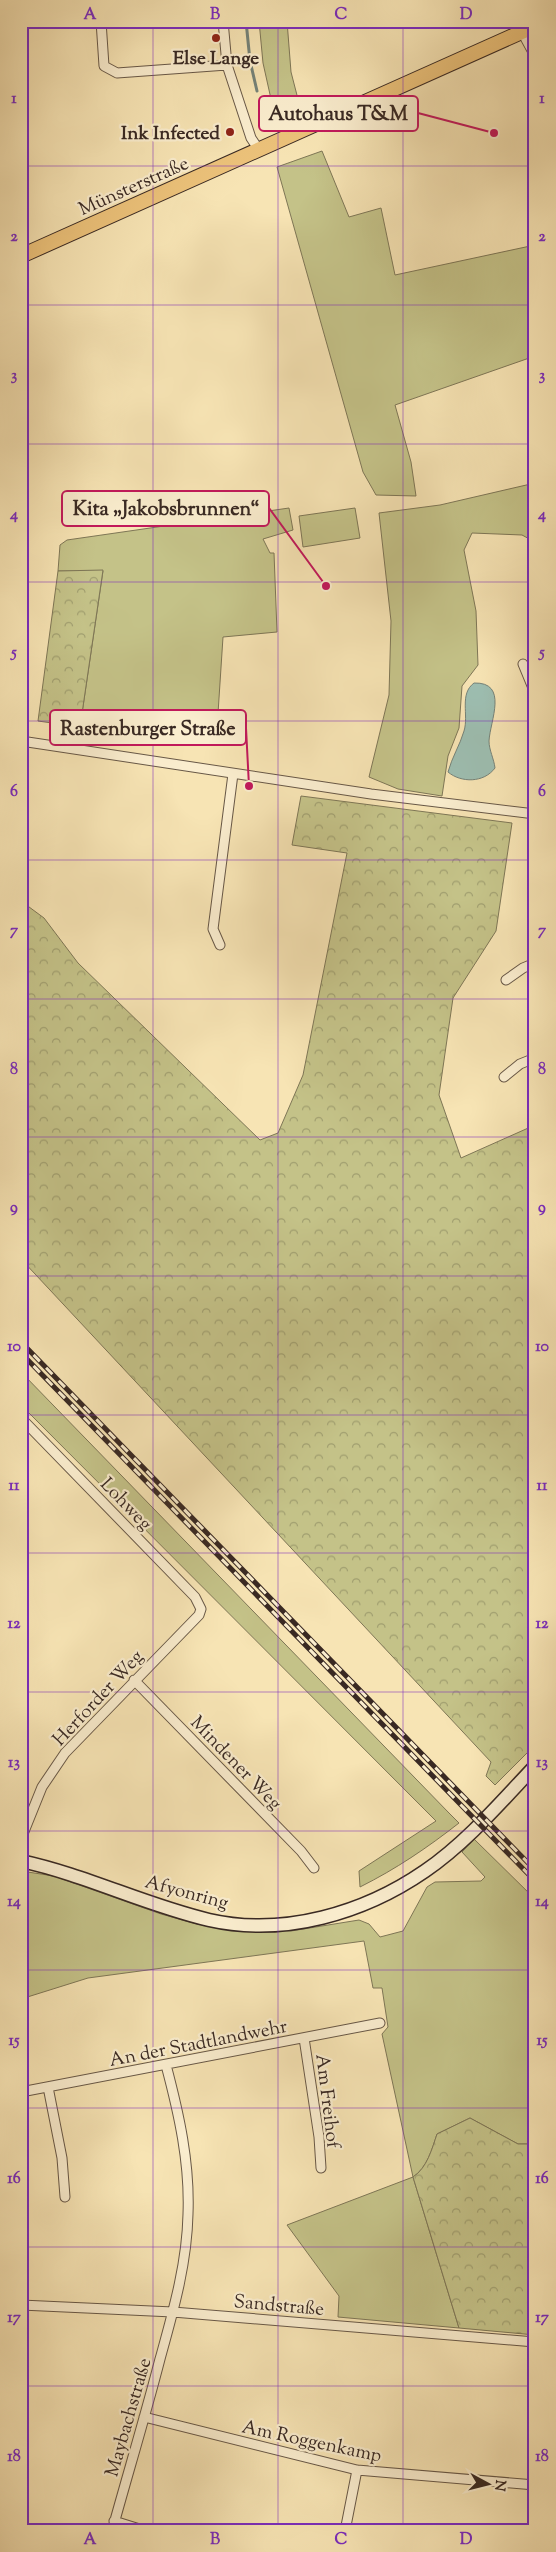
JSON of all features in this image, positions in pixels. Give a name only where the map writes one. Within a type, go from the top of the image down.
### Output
[{"type":"main road","name":"Münsterstraße","points":[[21,256],[535,26]]},
{"type":"street","points":[[101,21],[104,66],[117,74],[227,65]]},
{"type":"street","points":[[223,21],[227,65],[251,138],[259,150]]},
{"type":"street","points":[[522,32],[535,56]]},
{"type":"street","points":[[523,664],[535,693]]},
{"type":"street","points":[[21,741],[233,774],[535,814]]},
{"type":"street","points":[[220,945],[212,929],[233,774]]},
{"type":"street","points":[[506,980],[535,962]]},
{"type":"street","points":[[504,1077],[520,1064],[535,1058]]},
{"type":"street","name":"Lohweg","points":[[21,1418],[195,1597],[201,1609],[198,1615]]},
{"type":"street","name":"Herforder Weg","points":[[21,1839],[42,1787],[55,1766],[134,1680],[198,1615]]},
{"type":"street","name":"Mindener Weg","points":[[134,1680],[301,1851],[314,1868]]},
{"type":"street","name":"Afyonring","points":[[21,1861],[52,1868],[180,1912],[211,1920],[276,1924],[308,1921],[360,1906],[403,1885],[426,1870],[453,1849],[535,1766]]},
{"type":"street","name":"An der Stadtlandwehr","points":[[21,2092],[380,2022]]},
{"type":"street","name":"Am Freihof","points":[[304,2038],[319,2137],[321,2168]]},
{"type":"street","name":"Maybachstraße","points":[[113,2526],[174,2312],[183,2263],[188,2215],[184,2145],[166,2065]]},
{"type":"street","points":[[48,2087],[62,2158],[65,2197]]},
{"type":"street","name":"Sandstraße","points":[[21,2304],[174,2312],[535,2342]]},
{"type":"street","name":"Am Roggenkamp","points":[[144,2417],[357,2470],[535,2485]]},
{"type":"street","points":[[345,2531],[357,2470]]},
{"type":"street","points":[[113,2526],[146,2531]]},
{"type":"green space","points":[[259,21],[287,21],[291,72],[299,103],[294,112],[282,115],[273,108],[263,63]]},
{"type":"green space","points":[[322,151],[349,217],[381,208],[395,275],[535,245],[535,356],[395,405],[411,462],[416,496],[376,495],[363,472],[277,167]]},
{"type":"green space","points":[[535,483],[535,542],[522,535],[472,533],[464,550],[476,611],[478,665],[462,686],[459,728],[448,756],[442,796],[398,789],[369,777],[389,695],[391,621],[379,513],[440,505]]},
{"type":"green space","points":[[289,508],[293,530],[263,539],[270,553],[274,553],[277,632],[223,637],[216,744],[80,727],[103,571],[58,571],[60,545],[67,540]]},
{"type":"green space","points":[[355,508],[360,538],[303,547],[299,516]]},
{"type":"green space","points":[[103,570],[80,727],[38,721],[58,571]]},
{"type":"green space","points":[[301,796],[512,823],[496,931],[453,998],[439,1095],[461,1158],[535,1125],[535,1745],[495,1785],[486,1776],[491,1762],[21,1259],[21,901],[44,918],[78,963],[260,1140],[278,1133],[303,1075],[347,853],[292,845]]},
{"type":"green space","points":[[21,1372],[459,1823],[411,1858],[360,1887],[359,1871],[436,1821],[21,1405]]},
{"type":"green space","points":[[474,1839],[535,1899],[535,2144],[518,2144],[470,2118],[437,2134],[431,2152],[422,2169],[413,2177],[382,2034],[388,2027],[382,1988],[373,1988],[364,1941],[88,1978],[21,1999],[21,1871],[54,1876],[161,1914],[197,1924],[229,1929],[291,1931],[359,1920],[369,1924],[380,1937],[403,1931],[427,1887],[435,1882],[481,1881],[485,1877],[462,1852]]},
{"type":"green space","points":[[470,2118],[518,2144],[535,2144],[535,2335],[459,2328],[413,2177],[422,2169],[431,2152],[437,2134]]},
{"type":"green space","points":[[413,2177],[459,2328],[338,2317],[339,2296],[287,2225]]},
{"type":"shaded area","points":[[474,683],[485,684],[491,689],[494,696],[494,714],[489,741],[495,768],[479,779],[466,780],[453,776],[448,772],[464,731],[467,693]]},
{"type":"waterway","points":[[246,21],[250,61],[257,91]]},
{"type":"railway","points":[[21,1342],[535,1870]]},
{"type":"railway","points":[[21,1353],[535,1881]]},
{"type":"place","name":"Else Lange","points":[[216,38]]},
{"type":"place","name":"Ink Infected","points":[[230,132]]},
{"type":"place","name":"Autohaus T&M","points":[[494,133]]},
{"type":"place","name":"Kita „Jakobsbrunnen“","points":[[326,586]]},
{"type":"place","name":"Rastenburger Straße","points":[[249,786]]}]
